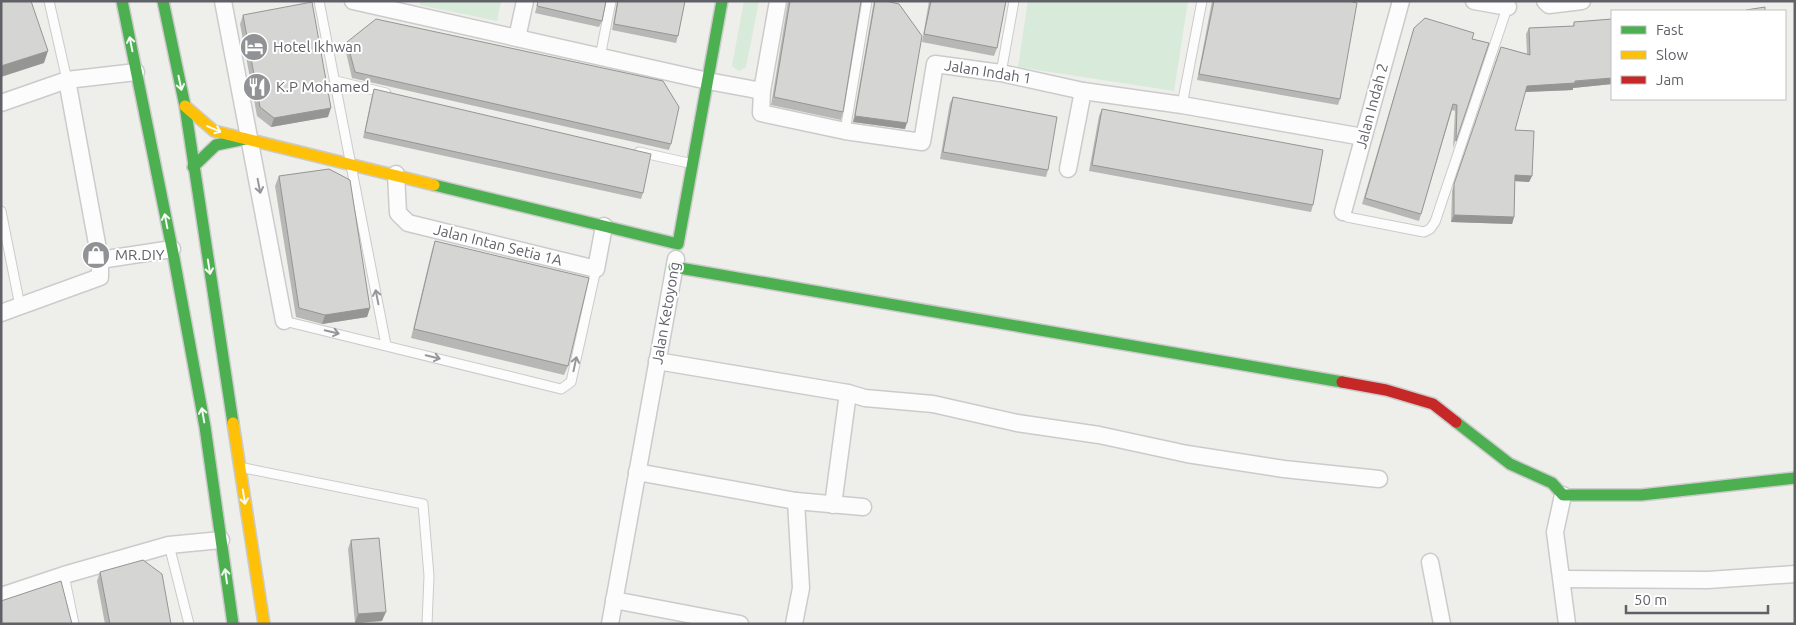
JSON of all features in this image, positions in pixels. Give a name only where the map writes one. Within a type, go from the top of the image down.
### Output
[{"type":"street","points":[[122,1],[172,249],[205,427],[233,624]]},
{"type":"street","points":[[163,1],[185,106],[264,624]]},
{"type":"street","points":[[223,1],[284,321]]},
{"type":"street","points":[[353,1],[414,8],[517,38],[708,81],[762,91]]},
{"type":"street","points":[[517,38],[525,1]]},
{"type":"street","name":"Jalan Ketoyong","points":[[610,624],[722,1]]},
{"type":"street","name":"Jalan Indah 1","points":[[778,1],[762,91],[761,113],[845,131],[922,142],[935,64],[1001,72],[1083,91],[1182,105],[1363,137]]},
{"type":"street","name":"Jalan Indah 2","points":[[1343,212],[1401,1]]},
{"type":"street","points":[[1474,1],[1508,4]]},
{"type":"street","points":[[1547,3],[1582,1]]},
{"type":"street","points":[[1,102],[67,80],[136,72]]},
{"type":"street","points":[[1,313],[100,277],[100,260],[67,80]]},
{"type":"street","points":[[1068,169],[1083,91]]},
{"type":"street","points":[[185,106],[214,131],[352,163],[678,244]]},
{"type":"street","points":[[193,167],[216,146],[249,138]]},
{"type":"street","name":"Jalan Intan Setia 1A","points":[[396,174],[398,213],[408,223],[596,269]]},
{"type":"street","points":[[596,269],[604,226]]},
{"type":"street","points":[[100,260],[172,249]]},
{"type":"street","points":[[674,267],[1386,390],[1433,404],[1510,464],[1552,483],[1563,496]]},
{"type":"street","points":[[657,361],[848,393],[865,398],[933,404],[1016,422],[1099,435],[1187,454],[1284,469],[1379,479]]},
{"type":"street","points":[[833,505],[848,393]]},
{"type":"street","points":[[637,472],[796,501],[863,507]]},
{"type":"street","points":[[1563,496],[1641,495],[1795,478]]},
{"type":"street","points":[[1563,496],[1555,532],[1563,579],[1566,624]]},
{"type":"street","points":[[794,624],[801,588],[796,501]]},
{"type":"street","points":[[1,596],[64,575],[168,545],[221,540]]},
{"type":"street","points":[[1430,562],[1442,624]]},
{"type":"street","points":[[1563,579],[1708,580],[1795,574]]},
{"type":"street","points":[[614,600],[740,624]]},
{"type":"lane","points":[[49,1],[67,80]]},
{"type":"lane","points":[[319,1],[386,345]]},
{"type":"lane","points":[[600,57],[610,1]]},
{"type":"lane","points":[[845,131],[867,1]]},
{"type":"lane","points":[[1001,72],[1014,1]]},
{"type":"lane","points":[[1182,105],[1202,1]]},
{"type":"lane","points":[[1343,212],[1347,217],[1424,232],[1430,229],[1508,4]]},
{"type":"lane","points":[[336,82],[394,95]]},
{"type":"lane","points":[[625,149],[693,164]]},
{"type":"lane","points":[[1,211],[20,306]]},
{"type":"lane","points":[[284,321],[561,389],[571,382],[596,269]]},
{"type":"lane","points":[[240,467],[422,504],[429,576],[427,624]]},
{"type":"lane","points":[[168,545],[189,624]]},
{"type":"lane","points":[[64,575],[74,624]]},
{"type":"green space","points":[[420,1],[501,1],[497,21],[420,5]]},
{"type":"green space","points":[[744,1],[759,1],[746,67],[739,71],[732,66]]},
{"type":"green space","points":[[1028,1],[1188,1],[1174,91],[1018,67]]},
{"type":"building","points":[[1,1],[31,1],[48,51],[1,66]]},
{"type":"building","points":[[538,1],[606,1],[602,21],[537,6]]},
{"type":"building","points":[[618,1],[685,1],[678,36],[614,24]]},
{"type":"building","points":[[790,1],[861,1],[843,112],[774,97]]},
{"type":"building","points":[[875,1],[899,4],[922,36],[907,123],[855,116]]},
{"type":"building","points":[[931,1],[1006,1],[997,48],[924,34]]},
{"type":"building","points":[[1214,1],[1349,1],[1357,3],[1340,99],[1199,74]]},
{"type":"building","points":[[312,2],[331,108],[274,118],[260,107],[243,15]]},
{"type":"building","points":[[1765,7],[1765,10],[1746,10]]},
{"type":"building","points":[[1425,18],[1474,33],[1472,39],[1489,43],[1456,141],[1457,105],[1453,104],[1421,214],[1365,198],[1414,28]]},
{"type":"building","points":[[376,19],[663,81],[679,107],[671,144],[355,72],[347,42]]},
{"type":"building","points":[[1611,19],[1611,78],[1575,81],[1575,83],[1527,86],[1515,130],[1534,131],[1532,176],[1515,175],[1514,217],[1454,215],[1454,184],[1501,47],[1530,55],[1529,28],[1574,26],[1574,22]]},
{"type":"building","points":[[374,89],[651,154],[643,193],[365,132]]},
{"type":"building","points":[[953,97],[1057,117],[1048,170],[943,152]]},
{"type":"building","points":[[1102,109],[1323,150],[1313,205],[1092,165]]},
{"type":"building","points":[[329,169],[350,180],[370,308],[325,315],[299,308],[279,176]]},
{"type":"building","points":[[435,241],[589,278],[568,366],[414,329]]},
{"type":"building","points":[[379,538],[386,612],[358,614],[351,540]]},
{"type":"building","points":[[143,560],[162,574],[171,624],[110,624],[100,572]]},
{"type":"building","points":[[61,581],[72,624],[1,624],[1,601]]},
{"type":"traffic: fast","points":[[122,1],[173,253],[205,427],[233,624]]},
{"type":"traffic: fast","points":[[163,1],[185,106],[233,423]]},
{"type":"traffic: fast","points":[[434,185],[678,244],[722,1]]},
{"type":"traffic: fast","points":[[193,167],[216,145],[245,139]]},
{"type":"traffic: fast","points":[[674,267],[1342,382]]},
{"type":"traffic: fast","points":[[1456,422],[1510,464],[1552,483],[1563,495],[1641,495],[1795,478]]},
{"type":"traffic: slow","points":[[185,106],[214,131],[434,185]]},
{"type":"traffic: slow","points":[[233,423],[264,624]]},
{"type":"traffic: jam","points":[[1342,382],[1386,390],[1433,404],[1456,422]]},
{"type":"place","name":"Hotel Ikhwan","points":[[254,47]]},
{"type":"place","name":"K.P Mohamed","points":[[257,87]]},
{"type":"place","name":"MR.DIY","points":[[96,255]]}]
